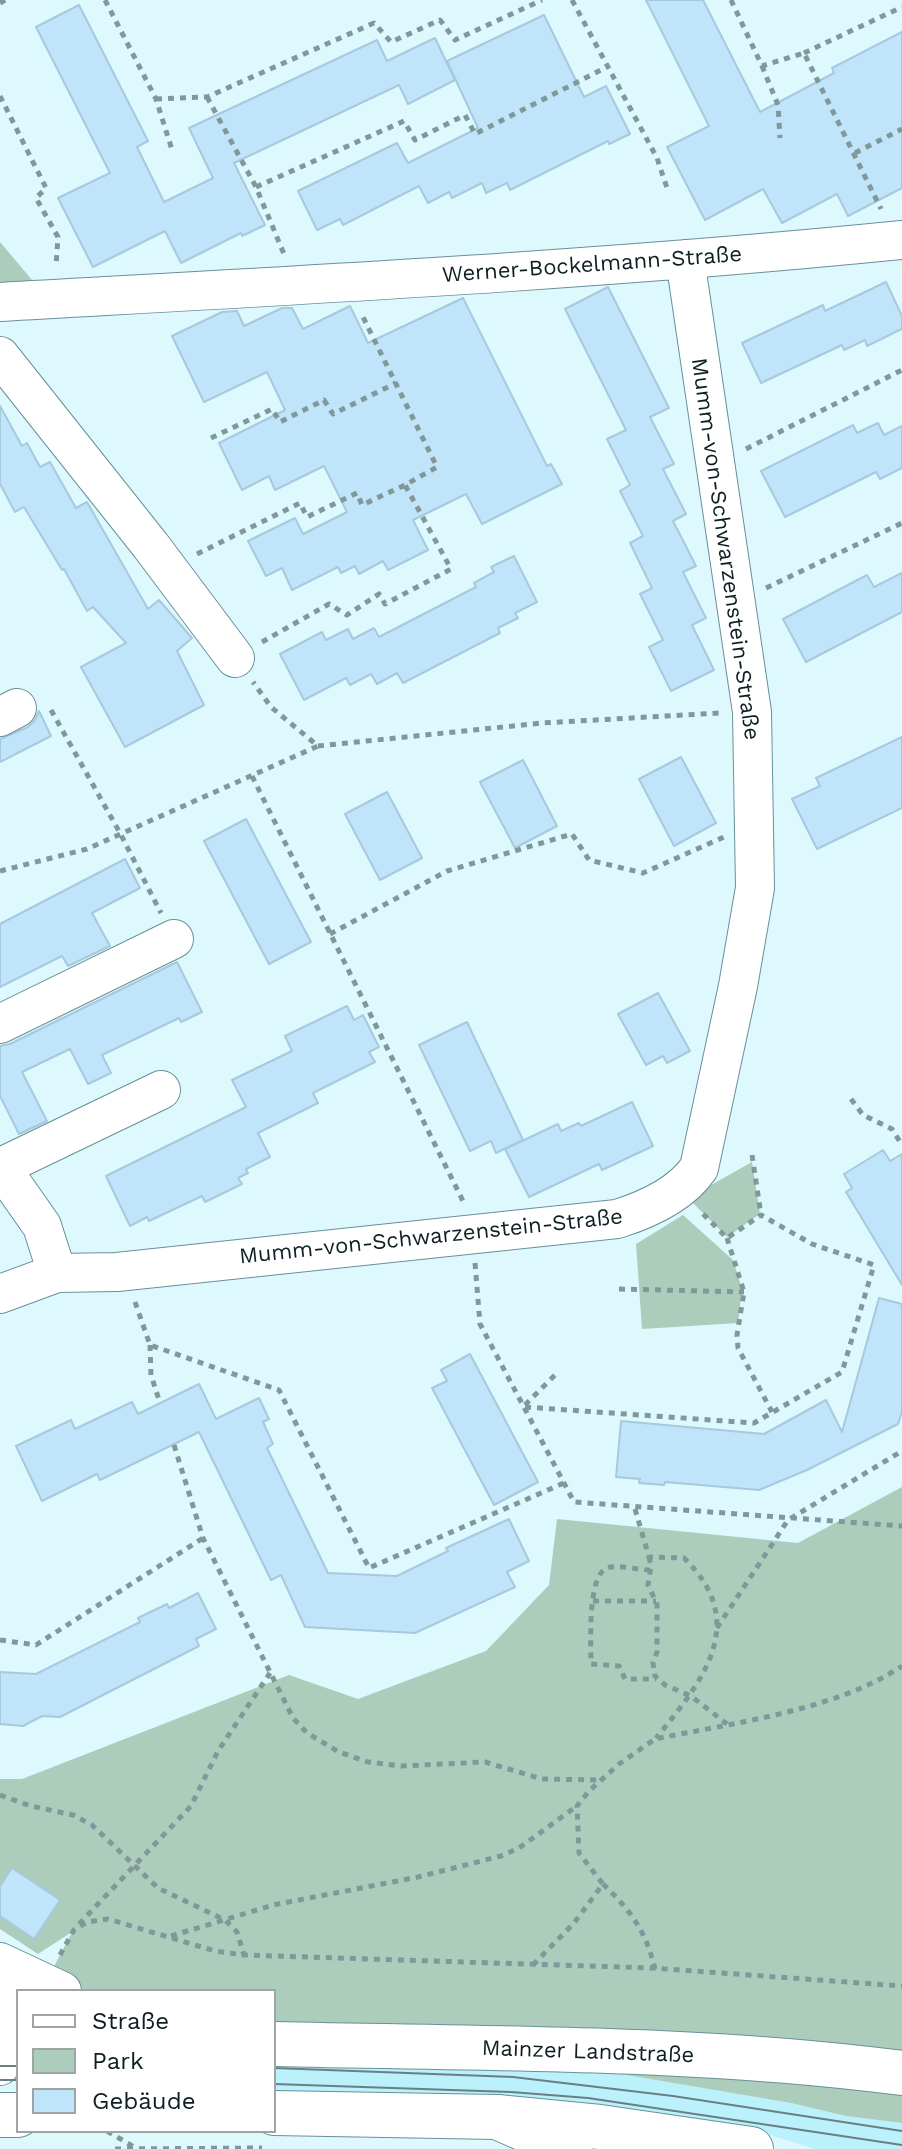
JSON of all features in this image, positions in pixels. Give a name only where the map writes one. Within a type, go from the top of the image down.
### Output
[{"type":"main road","name":"Mainzer Landstraße","points":[[276,2044],[738,2057],[902,2073]]},
{"type":"main road","points":[[276,2113],[497,2117],[600,2127],[751,2149]]},
{"type":"main road","points":[[497,2117],[570,2149]]},
{"type":"street","name":"Werner-Bockelmann-Straße","points":[[0,302],[346,283],[894,241]]},
{"type":"street","name":"Mumm-von-Schwarzenstein-Straße","points":[[0,1294],[57,1273],[117,1272],[617,1219],[658,1202],[699,1168],[755,888],[752,712],[685,259]]},
{"type":"street","points":[[0,356],[235,658]]},
{"type":"street","points":[[0,1024],[174,939]]},
{"type":"street","points":[[57,1273],[42,1226],[1,1167],[161,1090]]},
{"type":"street","points":[[0,1962],[54,1987]]},
{"type":"path","points":[[105,0],[156,99],[173,153]]},
{"type":"path","points":[[156,99],[207,97],[374,23],[391,42],[440,20],[455,40],[542,0]]},
{"type":"path","points":[[572,0],[657,158],[668,191]]},
{"type":"path","points":[[731,0],[778,105],[780,138]]},
{"type":"path","points":[[762,66],[804,53],[902,7]]},
{"type":"path","points":[[804,53],[880,203],[894,241]]},
{"type":"path","points":[[256,187],[404,121],[415,140],[465,115],[475,134],[607,67]]},
{"type":"path","points":[[0,96],[46,188],[36,198],[58,237],[54,299]]},
{"type":"path","points":[[207,97],[256,187],[298,286]]},
{"type":"path","points":[[855,153],[902,129]]},
{"type":"path","points":[[168,568],[300,503],[307,517],[357,493],[362,505],[437,467],[346,283]]},
{"type":"path","points":[[715,464],[902,370]]},
{"type":"path","points":[[211,438],[272,409],[280,422],[324,400],[333,414],[396,383]]},
{"type":"path","points":[[318,746],[271,707],[235,658],[329,604],[347,615],[379,594],[385,604],[451,569],[405,485]]},
{"type":"path","points":[[735,602],[902,523]]},
{"type":"path","points":[[9,712],[43,696],[120,833],[174,939]]},
{"type":"path","points":[[0,871],[87,849],[318,746],[542,723],[752,712]]},
{"type":"path","points":[[252,776],[470,1217],[480,1324],[574,1502],[635,1509],[902,1526]]},
{"type":"path","points":[[330,934],[447,871],[572,834],[589,860],[643,873],[754,824]]},
{"type":"path","points":[[851,1099],[863,1115],[892,1129],[902,1145]]},
{"type":"path","points":[[752,1155],[761,1215]]},
{"type":"path","points":[[677,1189],[727,1238],[744,1292],[738,1348],[772,1412]]},
{"type":"path","points":[[727,1238],[761,1215]]},
{"type":"path","points":[[524,1407],[754,1423],[842,1372],[874,1265],[812,1244],[761,1215]]},
{"type":"path","points":[[619,1289],[744,1292]]},
{"type":"path","points":[[134,1300],[150,1345],[151,1375],[160,1403]]},
{"type":"path","points":[[150,1345],[279,1390],[369,1568],[564,1483]]},
{"type":"path","points":[[524,1407],[558,1372]]},
{"type":"path","points":[[174,1445],[203,1538],[299,1725],[355,1759],[401,1766],[485,1762],[542,1779],[602,1780]]},
{"type":"path","points":[[716,1630],[788,1520],[902,1451]]},
{"type":"path","points":[[635,1509],[651,1565],[648,1585],[656,1601],[657,1652],[653,1669],[656,1679]]},
{"type":"path","points":[[0,1640],[36,1645],[203,1538]]},
{"type":"path","points":[[170,1937],[273,1905],[418,1877],[501,1856],[519,1848],[577,1806],[630,1754],[655,1739],[691,1696],[711,1662],[716,1630],[715,1606],[711,1595],[687,1562],[679,1557],[649,1557]]},
{"type":"path","points":[[650,1570],[628,1570],[615,1566],[605,1568],[598,1575],[593,1601],[591,1664],[619,1666],[625,1679],[656,1679],[691,1696],[727,1724]]},
{"type":"path","points":[[593,1601],[656,1601]]},
{"type":"path","points":[[655,1739],[832,1700],[878,1681],[902,1666]]},
{"type":"path","points":[[54,1987],[74,1930],[191,1806],[218,1751],[270,1672]]},
{"type":"path","points":[[0,1795],[82,1819],[167,1893],[225,1920],[237,1932],[244,1955]]},
{"type":"path","points":[[577,1806],[579,1853],[603,1884],[625,1905],[647,1938],[655,1969]]},
{"type":"path","points":[[533,1966],[574,1923],[603,1884]]},
{"type":"path","points":[[74,1930],[87,1922],[108,1919],[215,1951],[244,1955],[655,1969],[902,1986]]},
{"type":"path","points":[[111,2133],[137,2148]]},
{"type":"path","points":[[115,2149],[268,2148]]},
{"type":"shaded area","points":[[276,2053],[609,2072],[791,2103],[846,2116],[902,2123],[902,2149],[815,2149],[773,2136],[675,2116],[276,2093]]},
{"type":"green space","points":[[0,242],[38,287],[0,290]]},
{"type":"green space","points":[[752,1162],[760,1214],[727,1237],[688,1198]]},
{"type":"green space","points":[[683,1215],[733,1260],[742,1289],[738,1323],[642,1329],[636,1244]]},
{"type":"green space","points":[[902,1487],[902,2073],[276,2044],[276,1989],[57,1989],[45,1984],[72,1932],[38,1954],[0,1929],[0,1779],[22,1779],[289,1675],[358,1699],[486,1651],[549,1585],[557,1519],[798,1543]]},
{"type":"green space","points":[[609,2072],[902,2088],[902,2123],[846,2116],[791,2103]]},
{"type":"building","points":[[646,0],[703,0],[760,112],[834,73],[832,68],[902,32],[902,188],[848,216],[837,194],[782,223],[763,189],[705,220],[667,147],[709,126]]},
{"type":"building","points":[[79,5],[148,141],[137,147],[164,202],[213,178],[189,128],[377,40],[387,61],[435,38],[455,80],[408,104],[399,85],[234,163],[265,225],[242,236],[241,233],[181,263],[165,231],[93,267],[58,198],[110,173],[36,27]]},
{"type":"building","points":[[544,15],[584,97],[606,86],[630,134],[609,144],[608,141],[510,190],[507,183],[486,193],[482,183],[452,198],[449,192],[428,203],[419,186],[343,225],[340,219],[317,230],[298,191],[397,143],[408,163],[478,128],[447,61]]},
{"type":"building","points":[[886,282],[902,316],[902,329],[867,346],[865,340],[844,350],[842,345],[761,383],[742,343],[823,305],[825,311]]},
{"type":"building","points":[[608,287],[669,408],[650,417],[674,464],[663,469],[686,514],[673,521],[696,566],[683,572],[706,618],[692,625],[714,670],[671,691],[649,647],[663,640],[640,594],[652,588],[630,543],[643,536],[620,491],[630,485],[607,439],[626,430],[565,309]]},
{"type":"building","points":[[463,298],[547,466],[551,464],[562,484],[482,524],[466,494],[413,520],[428,550],[388,570],[383,561],[359,574],[355,566],[341,573],[338,567],[292,590],[282,568],[266,576],[248,541],[295,518],[303,534],[347,512],[324,466],[275,490],[269,476],[242,490],[219,443],[285,410],[267,372],[204,402],[172,336],[222,312],[237,311],[244,326],[282,308],[292,308],[303,329],[350,306],[368,343]]},
{"type":"building","points":[[0,406],[22,446],[27,443],[40,467],[50,462],[76,508],[87,502],[148,609],[159,600],[192,638],[177,651],[204,705],[125,747],[81,667],[126,643],[93,607],[87,611],[24,507],[15,512],[0,484]]},
{"type":"building","points":[[878,423],[884,435],[902,426],[902,468],[880,479],[876,472],[785,517],[761,471],[853,425],[857,433]]},
{"type":"building","points":[[514,556],[537,602],[515,613],[518,618],[498,628],[500,633],[403,683],[397,673],[377,684],[371,674],[350,685],[346,678],[304,700],[280,654],[322,632],[326,640],[348,629],[353,639],[374,628],[379,637],[476,587],[474,583],[494,572],[491,567]]},
{"type":"building","points":[[902,573],[902,612],[806,662],[783,619],[867,575],[874,587]]},
{"type":"building","points":[[39,711],[51,736],[0,762],[0,739],[28,727]]},
{"type":"building","points":[[902,737],[902,808],[817,849],[792,799],[820,786],[816,778]]},
{"type":"building","points":[[681,757],[716,823],[674,846],[639,779]]},
{"type":"building","points":[[523,760],[557,826],[515,848],[480,782]]},
{"type":"building","points":[[387,792],[422,858],[380,880],[345,814]]},
{"type":"building","points":[[246,819],[311,942],[269,964],[204,841]]},
{"type":"building","points":[[125,859],[140,888],[92,913],[110,946],[68,966],[62,956],[0,987],[0,924]]},
{"type":"building","points":[[177,962],[202,1012],[181,1022],[179,1018],[102,1055],[111,1073],[88,1084],[70,1049],[22,1072],[47,1121],[19,1134],[0,1096],[0,1046],[10,1044]]},
{"type":"building","points":[[658,993],[690,1051],[667,1063],[663,1056],[646,1065],[618,1014]]},
{"type":"building","points":[[347,1006],[354,1020],[363,1015],[379,1047],[369,1052],[375,1062],[313,1093],[318,1103],[258,1133],[270,1157],[246,1169],[248,1173],[238,1178],[242,1184],[205,1202],[202,1196],[149,1221],[147,1217],[130,1226],[106,1176],[246,1107],[232,1080],[292,1051],[285,1036]]},
{"type":"building","points":[[467,1022],[523,1140],[496,1153],[491,1141],[470,1151],[419,1045]]},
{"type":"building","points":[[632,1102],[653,1146],[602,1170],[599,1164],[529,1197],[505,1149],[558,1124],[561,1131],[579,1123],[581,1126]]},
{"type":"building","points":[[883,1150],[890,1161],[902,1154],[902,1285],[846,1192],[852,1188],[844,1174]]},
{"type":"building","points":[[879,1298],[902,1304],[902,1412],[898,1424],[807,1470],[759,1490],[665,1482],[664,1485],[639,1483],[640,1479],[616,1477],[621,1421],[764,1434],[826,1400],[842,1432]]},
{"type":"building","points":[[470,1354],[538,1482],[494,1505],[432,1388],[447,1381],[441,1370]]},
{"type":"building","points":[[199,1384],[216,1419],[259,1398],[269,1419],[263,1422],[273,1444],[267,1448],[328,1573],[397,1576],[448,1551],[446,1548],[509,1519],[529,1561],[507,1572],[515,1587],[415,1633],[305,1627],[281,1575],[271,1580],[199,1432],[100,1480],[97,1474],[42,1501],[16,1446],[71,1420],[75,1429],[132,1402],[138,1414]]},
{"type":"building","points":[[198,1593],[216,1629],[196,1639],[199,1646],[60,1717],[42,1716],[23,1726],[0,1724],[0,1672],[36,1674],[140,1622],[138,1618],[167,1604],[169,1608]]},
{"type":"building","points":[[12,1868],[60,1900],[34,1939],[0,1916],[0,1886]]},
{"type":"tram line","points":[[0,2066],[16,2066]]},
{"type":"tram line","points":[[276,2068],[513,2077],[673,2096],[902,2131]]},
{"type":"tram line","points":[[0,2080],[16,2080]]},
{"type":"tram line","points":[[276,2084],[511,2092],[588,2098],[902,2145]]}]
